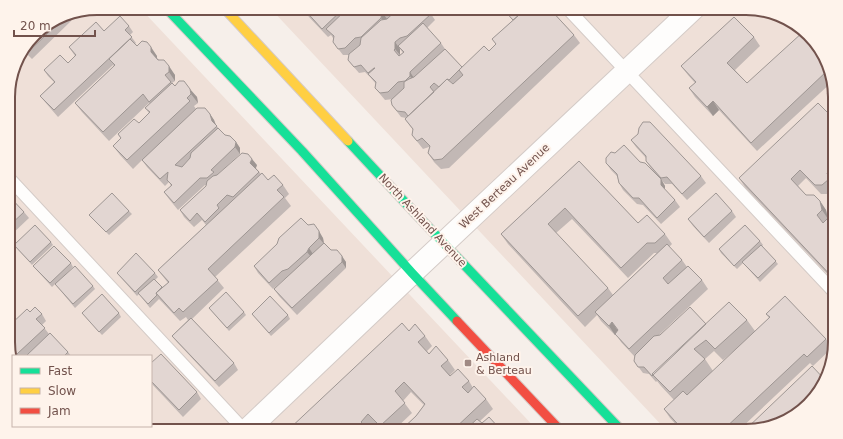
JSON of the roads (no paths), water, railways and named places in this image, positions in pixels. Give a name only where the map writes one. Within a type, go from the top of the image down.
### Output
[{"type":"main road","points":[[173,15],[307,157],[412,273],[554,424]]},
{"type":"main road","name":"North Ashland Avenue","points":[[231,15],[615,424]]},
{"type":"street","name":"West Berteau Avenue","points":[[253,424],[687,15]]},
{"type":"lane","points":[[573,15],[828,286]]},
{"type":"lane","points":[[15,184],[239,424]]},
{"type":"place","name":"Ashland & Berteau","points":[[468,363]]}]
